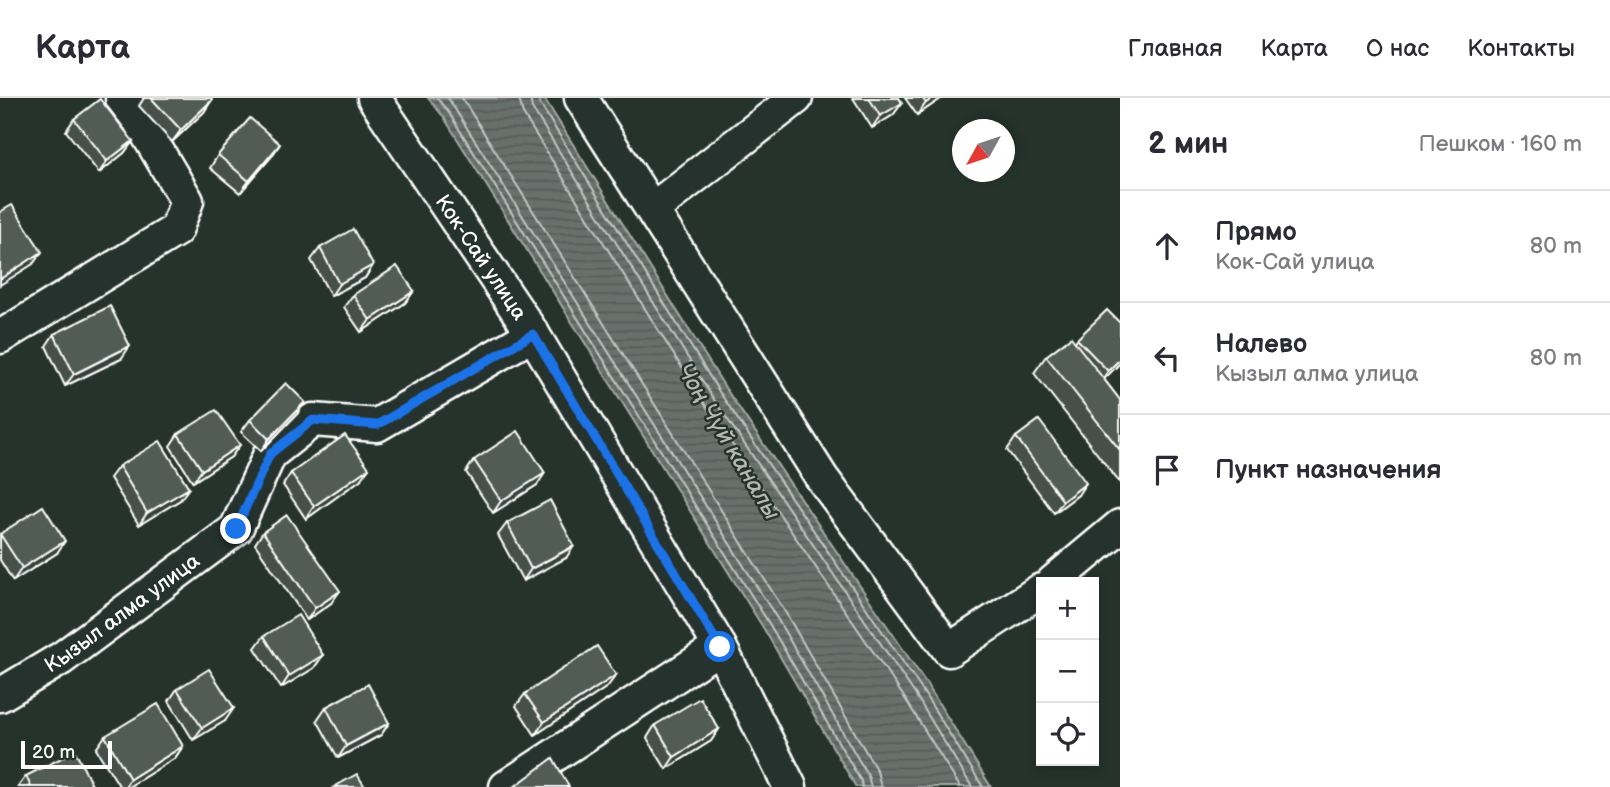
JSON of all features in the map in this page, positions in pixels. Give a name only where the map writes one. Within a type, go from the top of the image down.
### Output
[{"type":"street","points":[[0,337],[176,230],[187,201],[139,120],[122,98]]},
{"type":"street","name":"Кок-Сай улица","points":[[374,98],[533,334],[720,647],[790,787]]},
{"type":"street","points":[[581,98],[822,478],[949,650],[1036,593]]},
{"type":"street","points":[[653,209],[796,98]]},
{"type":"street","name":"Кызыл алма улица","points":[[0,695],[62,658],[236,529],[270,454],[313,420],[377,425],[533,334]]},
{"type":"street","points":[[1059,577],[1120,526]]},
{"type":"street","points":[[506,787],[720,647]]},
{"type":"water","name":"Чоң Чүй каналы","points":[[428,98],[544,98],[726,389],[928,686],[991,787],[856,787],[764,629],[443,116]]},
{"type":"building","points":[[151,98],[211,98],[212,100],[181,130]]},
{"type":"building","points":[[869,98],[899,98],[902,103],[880,116]]},
{"type":"building","points":[[100,99],[133,141],[107,161],[74,119]]},
{"type":"building","points":[[250,118],[280,144],[249,181],[218,155]]},
{"type":"building","points":[[12,205],[42,252],[0,279],[0,212]]},
{"type":"building","points":[[353,229],[373,265],[339,284],[320,248]]},
{"type":"building","points":[[397,266],[414,291],[370,320],[353,295]]},
{"type":"building","points":[[110,306],[130,346],[74,374],[54,334]]},
{"type":"building","points":[[1107,310],[1120,323],[1120,359],[1108,371],[1077,339]]},
{"type":"building","points":[[1071,337],[1120,400],[1120,450],[1046,356]]},
{"type":"building","points":[[286,383],[305,402],[269,439],[250,420]]},
{"type":"building","points":[[216,410],[240,445],[202,470],[178,434]]},
{"type":"building","points":[[1039,420],[1086,483],[1063,501],[1016,437]]},
{"type":"building","points":[[518,431],[545,473],[501,501],[474,460]]},
{"type":"building","points":[[345,435],[369,468],[314,506],[291,473]]},
{"type":"building","points":[[160,441],[189,488],[147,513],[119,466]]},
{"type":"building","points":[[550,500],[574,546],[531,569],[507,523]]},
{"type":"building","points":[[43,506],[65,541],[22,568],[0,534]]},
{"type":"building","points":[[287,515],[340,591],[315,608],[263,532]]},
{"type":"building","points":[[298,615],[323,655],[289,676],[264,636]]},
{"type":"building","points":[[597,646],[616,675],[544,722],[525,694]]},
{"type":"building","points":[[209,669],[234,708],[202,728],[177,689]]},
{"type":"building","points":[[368,684],[389,723],[346,746],[326,707]]},
{"type":"building","points":[[700,698],[719,729],[674,757],[655,725]]},
{"type":"building","points":[[158,704],[183,746],[130,779],[105,736]]},
{"type":"building","points":[[75,751],[93,787],[31,787],[26,776]]},
{"type":"building","points":[[553,758],[569,787],[514,787]]},
{"type":"building","points":[[357,774],[365,787],[334,787]]},
{"type":"route","points":[[236,529],[270,454],[313,420],[377,425],[533,334],[720,647]]}]
